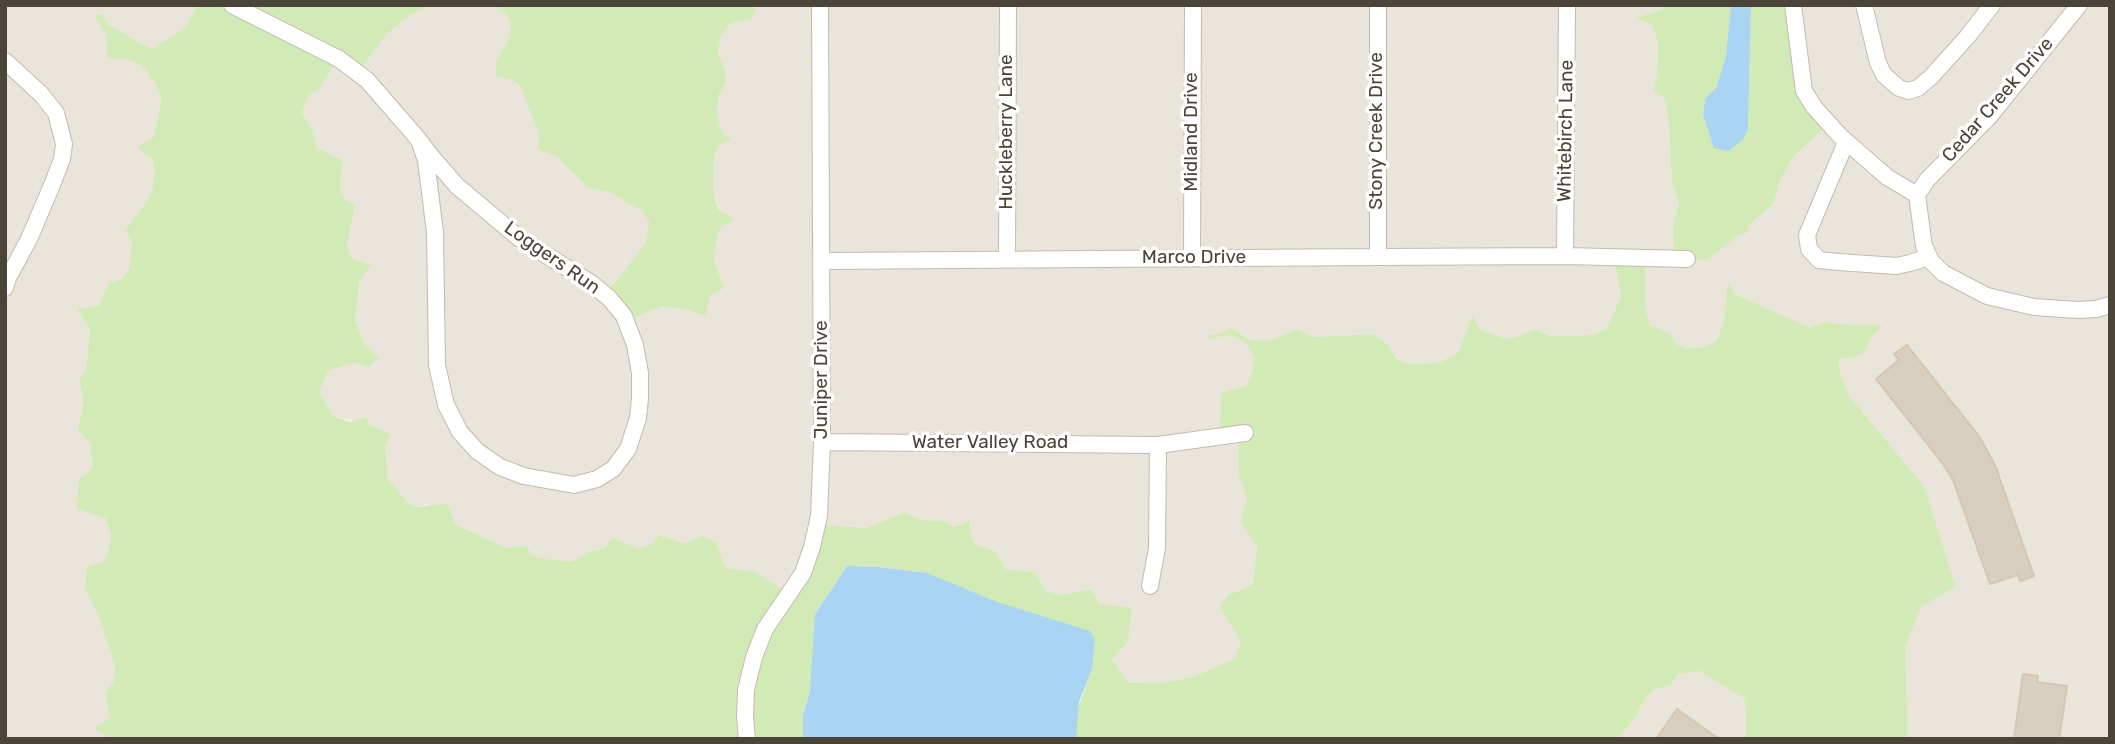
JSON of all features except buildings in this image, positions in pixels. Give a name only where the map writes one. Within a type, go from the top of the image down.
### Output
[{"type":"street","name":"Loggers Run","points":[[232,5],[340,59],[367,79],[419,140],[431,156],[457,186],[519,238],[591,283],[609,298],[624,316],[635,345],[640,373],[638,418],[628,449],[613,469],[597,479],[574,485],[524,476],[499,467],[477,451],[460,432],[446,405],[437,365],[435,232],[426,162],[419,140]]},
{"type":"street","name":"Juniper Drive","points":[[747,739],[746,690],[754,657],[765,629],[803,573],[819,516],[822,442],[820,5]]},
{"type":"street","name":"Huckleberry Lane","points":[[1007,259],[1008,5]]},
{"type":"street","name":"Midland Drive","points":[[1192,258],[1193,5]]},
{"type":"street","name":"Stony Creek Drive","points":[[1378,5],[1378,257]]},
{"type":"street","name":"Whitebirch Lane","points":[[1565,256],[1567,5]]},
{"type":"street","points":[[1793,5],[1804,91],[1814,107],[1846,142],[1886,177],[1917,195],[1924,246],[1943,274],[1987,296],[2034,307],[2061,310],[2096,309],[2110,305]]},
{"type":"street","points":[[1864,5],[1878,62],[1884,75],[1899,88],[1908,91],[1918,88],[1931,77],[1992,5]]},
{"type":"street","name":"Cedar Creek Drive","points":[[1917,195],[1927,180],[1989,117],[2078,5]]},
{"type":"street","points":[[5,61],[41,94],[56,113],[64,144],[62,159],[52,185],[5,288]]},
{"type":"street","points":[[1846,142],[1807,235],[1809,249],[1819,260],[1839,262],[1896,265],[1910,264],[1929,257]]},
{"type":"street","name":"Marco Drive","points":[[822,261],[1565,256],[1687,259]]},
{"type":"street","points":[[1150,586],[1157,548],[1158,445],[1245,433]]},
{"type":"street","name":"Water Valley Road","points":[[822,442],[1158,445]]},
{"type":"shaded area","points":[[5,5],[197,5],[185,28],[154,48],[108,24],[102,14],[94,15],[125,59],[141,65],[156,84],[161,100],[154,137],[152,159],[155,171],[151,195],[127,230],[132,244],[129,270],[122,279],[109,284],[100,305],[77,309],[90,330],[86,371],[79,380],[84,400],[78,430],[91,443],[93,465],[87,473],[111,534],[108,554],[102,562],[87,567],[85,588],[100,620],[116,670],[114,683],[105,693],[110,718],[95,728],[110,739],[5,739]]},
{"type":"shaded area","points":[[432,5],[496,6],[505,13],[511,22],[509,37],[496,62],[520,86],[539,133],[538,149],[556,156],[590,189],[609,192],[643,212],[649,222],[646,243],[607,295],[627,321],[663,306],[685,309],[704,316],[710,295],[724,288],[714,260],[717,234],[723,226],[713,188],[714,154],[721,144],[722,133],[717,113],[719,94],[726,83],[725,70],[718,53],[721,36],[731,23],[755,9],[747,5],[1666,5],[1663,9],[1637,18],[1652,24],[1658,42],[1655,90],[1665,99],[1672,184],[1679,202],[1673,225],[1708,260],[1774,203],[1780,180],[1794,156],[1829,124],[1803,90],[1791,5],[2110,5],[2110,739],[1908,739],[1905,648],[1921,607],[1924,486],[1850,397],[1840,374],[1839,359],[1854,358],[1865,352],[1870,339],[1882,327],[1827,321],[1810,329],[1737,295],[1728,283],[1724,320],[1717,340],[1704,347],[1686,348],[1676,344],[1670,333],[1650,325],[1645,306],[1646,261],[1614,258],[1621,296],[1607,328],[1594,335],[1550,336],[1536,329],[1516,337],[1505,338],[1481,330],[1459,352],[1438,363],[1410,364],[1395,358],[1390,346],[1374,334],[1313,337],[1298,329],[1268,342],[1250,340],[1232,328],[1209,339],[1231,335],[1247,344],[1255,359],[1246,386],[1238,441],[1239,476],[1247,498],[1242,521],[1257,548],[1253,582],[1248,587],[1228,595],[1241,640],[1235,660],[1193,677],[1167,682],[1129,683],[1112,659],[1100,604],[1091,589],[1061,595],[1044,591],[1035,572],[1005,569],[995,551],[975,544],[969,521],[952,527],[946,522],[919,519],[905,512],[866,528],[817,524],[787,593],[757,572],[728,568],[723,563],[717,543],[684,543],[659,535],[652,544],[638,548],[612,539],[605,548],[588,552],[572,562],[538,558],[526,545],[506,548],[455,524],[427,504],[415,507],[407,501],[388,479],[385,447],[391,434],[370,425],[333,416],[319,391],[329,370],[355,363],[369,367],[379,358],[363,342],[355,320],[360,280],[347,245],[355,206],[344,199],[340,188],[342,160],[316,147],[312,129],[302,113],[308,96],[319,89],[338,60],[359,71],[387,34],[410,15]]},
{"type":"shaded area","points":[[1699,671],[1745,699],[1746,735],[1743,739],[1618,739],[1654,689],[1670,686],[1678,674]]},
{"type":"green space","points":[[197,5],[432,5],[410,15],[387,34],[359,71],[338,60],[319,89],[308,96],[302,113],[312,129],[316,147],[342,160],[340,188],[344,199],[355,205],[347,245],[352,259],[371,265],[360,280],[355,320],[363,342],[379,358],[369,367],[355,363],[329,370],[319,391],[333,416],[350,422],[365,417],[370,425],[391,434],[385,447],[388,479],[407,501],[415,507],[448,504],[455,524],[506,548],[526,545],[538,558],[572,562],[588,552],[605,548],[612,538],[638,548],[652,544],[659,535],[684,543],[703,536],[717,543],[723,563],[728,568],[757,572],[787,593],[817,524],[866,528],[905,512],[919,519],[947,522],[953,527],[969,521],[975,544],[995,551],[1005,569],[1035,572],[1045,591],[1061,595],[1091,589],[1100,604],[1131,608],[1128,641],[1112,659],[1129,683],[1167,682],[1193,677],[1235,659],[1241,640],[1220,608],[1228,595],[1253,583],[1257,548],[1241,521],[1247,498],[1239,476],[1238,442],[1219,438],[1222,393],[1246,386],[1255,359],[1247,344],[1231,335],[1208,339],[1209,335],[1232,328],[1250,340],[1268,341],[1298,329],[1313,337],[1374,334],[1390,346],[1395,358],[1410,364],[1438,363],[1459,352],[1472,316],[1481,330],[1505,338],[1516,337],[1536,329],[1550,336],[1594,335],[1607,328],[1621,296],[1614,258],[1646,261],[1645,306],[1650,325],[1670,333],[1676,344],[1686,348],[1704,347],[1717,340],[1724,320],[1728,283],[1737,295],[1810,328],[1827,321],[1836,324],[1883,326],[1870,339],[1865,352],[1854,358],[1839,359],[1840,374],[1850,397],[1924,486],[1955,586],[1921,607],[1905,648],[1908,739],[1743,739],[1746,735],[1745,699],[1699,671],[1678,674],[1670,686],[1654,689],[1618,739],[1075,739],[1078,708],[1092,669],[1095,640],[985,599],[927,573],[847,566],[815,614],[815,669],[803,715],[803,739],[110,739],[94,728],[110,718],[105,693],[113,683],[116,670],[100,620],[85,588],[87,567],[102,562],[108,554],[111,534],[105,518],[77,509],[79,478],[93,465],[90,443],[78,430],[84,400],[79,380],[86,370],[90,330],[77,309],[100,305],[109,283],[122,279],[129,270],[132,244],[126,230],[151,195],[155,171],[152,159],[137,147],[154,137],[161,100],[156,84],[141,65],[125,59],[107,58],[107,35],[94,15],[102,14],[108,24],[153,48],[185,28]]},
{"type":"green space","points":[[460,5],[747,5],[756,9],[751,19],[731,23],[721,36],[718,53],[725,70],[726,83],[719,94],[717,113],[722,133],[732,139],[721,144],[714,154],[713,188],[718,210],[735,219],[723,226],[717,234],[714,260],[724,288],[710,296],[705,316],[685,309],[663,306],[627,321],[606,294],[646,243],[649,222],[643,212],[609,192],[590,189],[556,156],[538,149],[539,133],[520,86],[511,79],[496,77],[496,62],[509,37],[511,22],[496,6]]},
{"type":"green space","points":[[1666,5],[1731,5],[1726,56],[1716,88],[1705,99],[1703,114],[1714,148],[1748,130],[1751,5],[1791,5],[1803,90],[1829,124],[1794,156],[1780,180],[1774,203],[1749,225],[1747,233],[1739,234],[1708,260],[1674,258],[1673,225],[1679,202],[1672,184],[1665,99],[1654,90],[1658,42],[1652,25],[1636,18],[1663,9]]},
{"type":"water","points":[[1731,5],[1751,5],[1748,130],[1743,139],[1729,151],[1714,148],[1703,115],[1705,99],[1716,88],[1726,56]]},
{"type":"water","points":[[847,566],[927,573],[997,602],[1090,631],[1095,640],[1092,669],[1079,702],[1076,739],[803,739],[803,715],[810,690],[815,614]]}]
